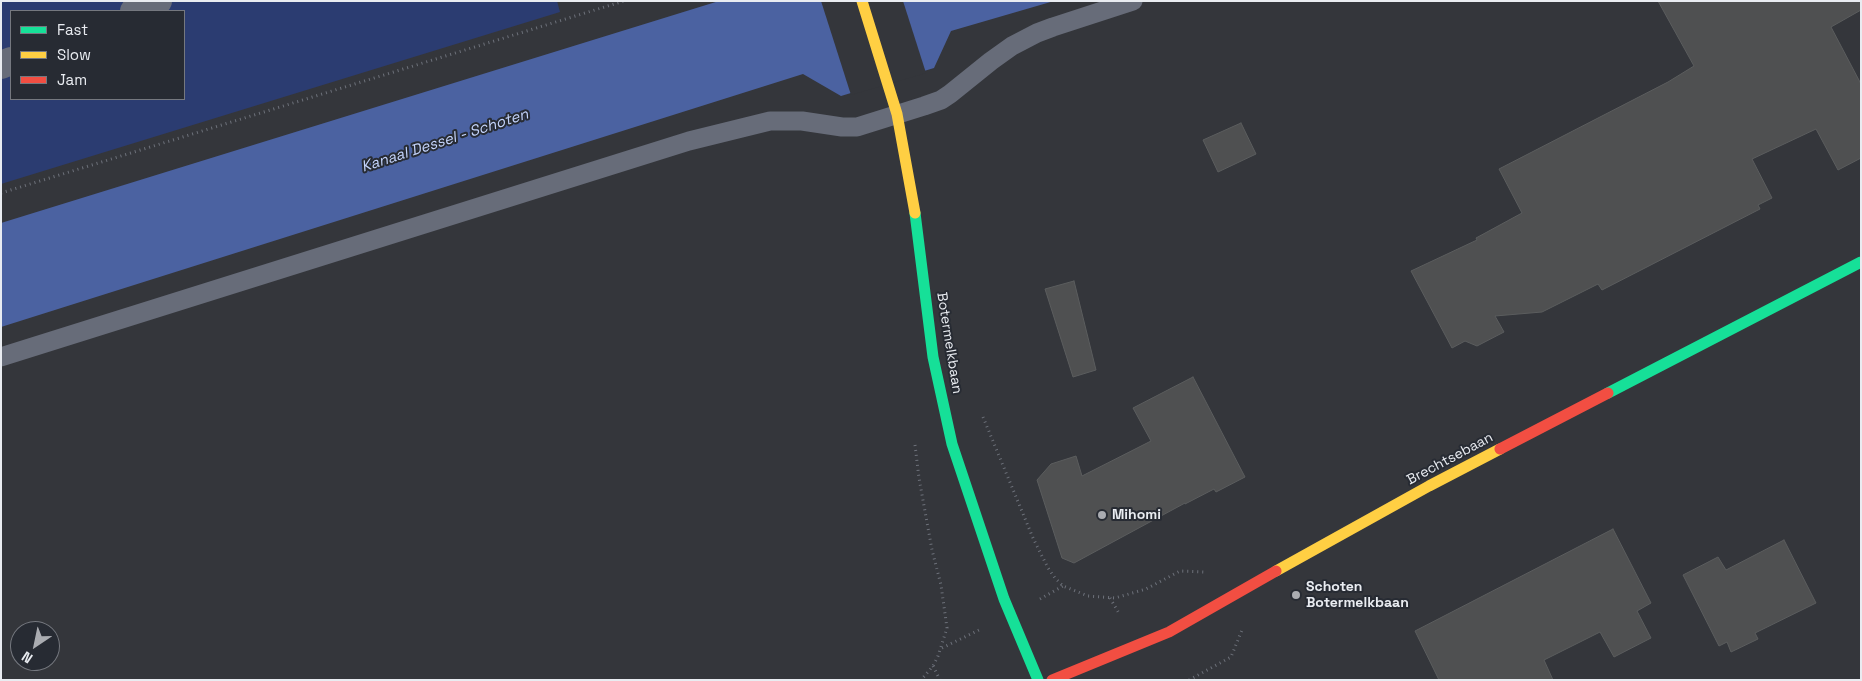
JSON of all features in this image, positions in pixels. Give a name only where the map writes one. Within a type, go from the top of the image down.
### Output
[{"type":"main road","name":"Botermelkbaan","points":[[862,1],[897,114],[921,248],[933,357],[952,444],[1004,599],[1038,680]]},
{"type":"main road","name":"Brechtsebaan","points":[[1052,680],[1169,632],[1429,486],[1861,262]]},
{"type":"street","points":[[136,10],[158,1]]},
{"type":"lane","points":[[1,357],[689,141],[770,121],[802,121],[842,127],[857,127],[941,100],[1005,51],[1037,33],[1133,1]]},
{"type":"path","points":[[1,193],[624,1]]},
{"type":"path","points":[[982,413],[1033,538],[1055,578],[1063,586],[1088,596],[1110,598],[1146,589],[1180,571],[1208,573]]},
{"type":"path","points":[[922,680],[933,666],[941,649]]},
{"type":"path","points":[[933,666],[940,680]]},
{"type":"shaded area","points":[[1,1],[557,1],[560,12],[1,184]]},
{"type":"water","name":"Kanaal Dessel - Schoten","points":[[719,1],[1054,1],[951,31],[934,68],[841,96],[803,74],[1,327],[1,223]]},
{"type":"pier","points":[[821,1],[903,1],[926,73],[851,95]]},
{"type":"building","points":[[1658,1],[1861,1],[1861,10],[1831,27],[1861,84],[1861,158],[1838,170],[1816,129],[1752,159],[1772,198],[1758,205],[1760,209],[1602,290],[1598,284],[1542,312],[1495,316],[1504,332],[1477,346],[1465,341],[1452,348],[1411,271],[1477,240],[1476,238],[1522,213],[1499,169],[1668,82],[1694,66]]},
{"type":"building","points":[[1241,123],[1256,154],[1218,172],[1203,140]]},
{"type":"building","points":[[1074,281],[1096,370],[1073,377],[1045,289]]},
{"type":"building","points":[[1193,377],[1245,477],[1216,492],[1214,489],[1185,503],[1074,563],[1062,558],[1037,480],[1051,464],[1076,456],[1082,476],[1151,441],[1133,408]]},
{"type":"building","points":[[1613,529],[1651,603],[1637,611],[1651,638],[1614,657],[1600,632],[1544,660],[1553,680],[1439,680],[1415,631]]},
{"type":"building","points":[[1784,540],[1816,603],[1755,633],[1758,639],[1731,652],[1727,642],[1719,646],[1683,575],[1718,557],[1726,570]]},
{"type":"traffic: fast","points":[[915,213],[933,357],[952,444],[1004,599],[1038,680]]},
{"type":"traffic: fast","points":[[1608,393],[1861,262]]},
{"type":"traffic: slow","points":[[862,1],[897,114],[915,213]]},
{"type":"traffic: slow","points":[[1276,571],[1500,449]]},
{"type":"traffic: jam","points":[[1500,449],[1608,393]]},
{"type":"traffic: jam","points":[[1052,680],[1169,632],[1276,571]]},
{"type":"place","name":"Mihomi","points":[[1102,515]]},
{"type":"place","name":"Schoten Botermelkbaan","points":[[1296,595]]}]
